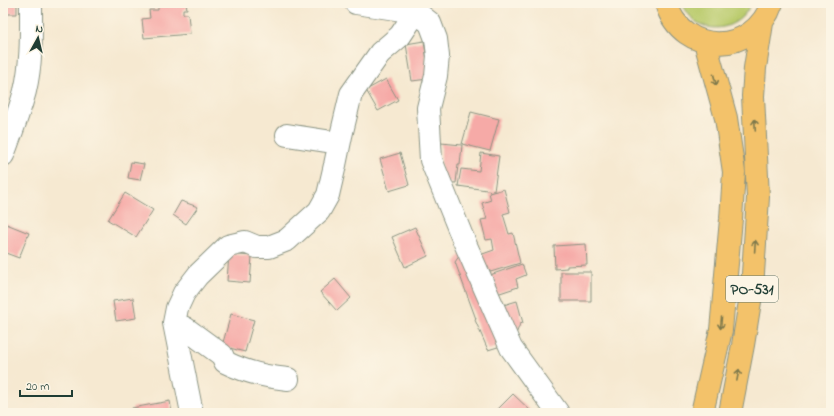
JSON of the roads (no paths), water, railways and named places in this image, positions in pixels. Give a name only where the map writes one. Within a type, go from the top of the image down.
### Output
[{"type":"main road","name":"PO-531","points":[[666,3],[668,12],[677,26],[690,36],[705,42],[721,44],[737,41],[751,34],[762,23],[769,12],[772,3]]},
{"type":"main road","name":"PO-531","points":[[730,413],[752,289],[758,197],[753,96],[755,68],[762,23]]},
{"type":"main road","name":"PO-531","points":[[702,413],[721,330],[734,172],[726,118],[705,42]]},
{"type":"street","points":[[3,155],[14,127],[25,91],[31,40],[31,3]]},
{"type":"street","points":[[356,3],[416,12],[430,23],[436,39],[438,56],[436,76],[428,108],[432,160],[461,234],[511,348],[558,413]]},
{"type":"street","points":[[192,413],[174,323],[177,308],[184,293],[198,275],[228,246],[245,242],[257,247],[269,247],[287,240],[319,211],[328,195],[351,94],[380,53],[400,36],[416,12]]},
{"type":"street","points":[[287,135],[339,143]]},
{"type":"street","points":[[174,323],[185,328],[222,355],[225,362],[231,365],[266,376],[288,379]]}]
